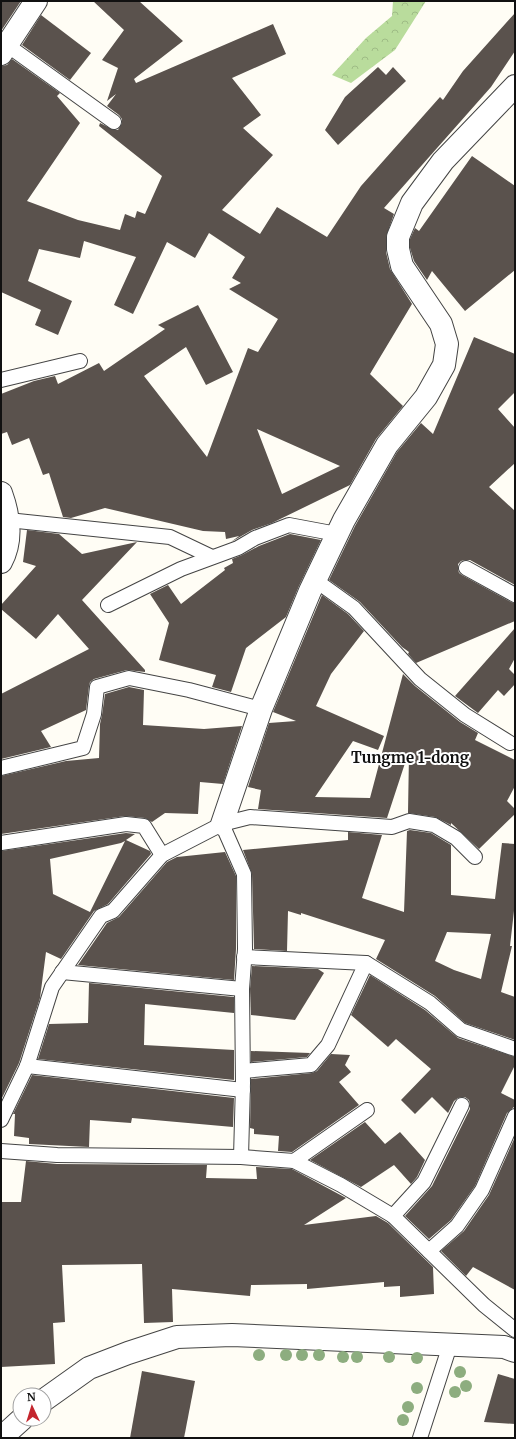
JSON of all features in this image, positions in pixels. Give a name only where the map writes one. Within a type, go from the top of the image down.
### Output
[{"type":"street","points":[[4,50],[36,1]]},
{"type":"street","points":[[222,824],[261,709],[315,580],[337,534],[387,445],[426,397],[444,365],[447,344],[441,324],[402,266],[398,249],[398,237],[412,203],[443,161],[515,86]]},
{"type":"street","points":[[1,493],[8,520],[8,544],[1,562]]},
{"type":"street","points":[[52,1394],[89,1368],[177,1337],[232,1335],[450,1345],[512,1340]]},
{"type":"street","points":[[1,1438],[13,1427]]},
{"type":"lane","points":[[4,50],[114,122]]},
{"type":"lane","points":[[1,380],[80,361]]},
{"type":"lane","points":[[8,520],[170,536],[212,558]]},
{"type":"lane","points":[[108,605],[181,569],[238,548],[256,538],[289,525],[337,534]]},
{"type":"lane","points":[[466,568],[515,595]]},
{"type":"lane","points":[[315,580],[354,608],[420,679],[465,715],[510,743]]},
{"type":"lane","points":[[1,768],[83,748],[94,714],[97,687],[129,678],[190,690],[261,709]]},
{"type":"lane","points":[[1,1120],[27,1066],[52,987],[101,916],[114,911],[162,855],[222,824],[250,817],[392,827],[409,821],[434,825],[456,838],[475,857]]},
{"type":"lane","points":[[1,843],[126,824],[144,826],[162,855]]},
{"type":"lane","points":[[222,824],[244,874],[244,957],[242,989],[243,1090],[241,1157]]},
{"type":"lane","points":[[244,957],[366,963],[430,1003],[461,1030],[515,1049]]},
{"type":"lane","points":[[243,1071],[311,1065],[328,1045],[366,963]]},
{"type":"lane","points":[[62,972],[242,989]]},
{"type":"lane","points":[[27,1066],[243,1090]]},
{"type":"lane","points":[[393,1216],[424,1182],[462,1105]]},
{"type":"lane","points":[[294,1161],[367,1110]]},
{"type":"lane","points":[[429,1251],[457,1226],[482,1190],[515,1116]]},
{"type":"lane","points":[[1,1151],[57,1154],[241,1157],[294,1161],[341,1185],[393,1216],[484,1305],[512,1340]]},
{"type":"lane","points":[[420,1438],[450,1345]]},
{"type":"green space","points":[[393,1],[426,1],[395,50],[351,83],[332,75],[366,38],[392,16]]},
{"type":"building","points":[[1,1],[21,1],[1,31]]},
{"type":"building","points":[[93,1],[139,1],[183,41],[134,79],[136,83],[273,24],[286,54],[232,78],[261,115],[243,128],[273,155],[222,210],[260,234],[277,207],[327,237],[361,186],[440,97],[443,100],[463,71],[515,13],[515,51],[491,87],[384,208],[394,214],[386,237],[386,252],[390,269],[412,304],[370,374],[403,406],[376,439],[350,485],[272,523],[252,530],[231,542],[239,536],[226,539],[225,532],[203,531],[105,508],[71,518],[63,517],[49,473],[43,475],[29,438],[12,445],[7,432],[1,434],[1,394],[34,381],[55,376],[58,384],[99,363],[104,371],[165,329],[158,325],[198,305],[233,372],[206,385],[186,347],[144,376],[207,457],[248,348],[258,352],[278,319],[229,289],[241,283],[232,278],[245,257],[209,233],[195,258],[167,242],[133,314],[114,305],[136,257],[84,241],[80,258],[39,249],[28,281],[72,301],[58,335],[35,325],[41,310],[1,292],[1,66],[7,65],[12,59],[60,93],[57,96],[80,123],[27,201],[78,220],[120,230],[125,214],[135,218],[137,211],[145,214],[162,176],[99,126],[100,123],[114,130],[118,130],[122,123],[122,119],[119,115],[107,106],[116,94],[107,101],[118,68],[102,60],[124,30]],"holes":[[[257,429],[340,466],[282,494]]]},
{"type":"building","points":[[41,15],[91,53],[70,80],[22,45]]},
{"type":"building","points":[[378,67],[386,75],[393,67],[406,81],[338,145],[325,130],[345,97]]},
{"type":"building","points":[[472,156],[515,186],[515,270],[465,311],[432,271],[427,280],[414,261],[410,248],[410,239],[415,228],[419,231]]},
{"type":"building","points":[[474,337],[515,354],[515,392],[498,409],[515,428],[515,463],[489,487],[515,511],[515,585],[470,560],[461,561],[458,564],[458,569],[459,573],[462,575],[515,603],[515,621],[416,663],[408,654],[409,652],[402,647],[360,602],[329,580],[355,526],[397,452],[421,423],[433,434]]},
{"type":"building","points":[[27,530],[59,534],[82,554],[137,542],[82,600],[145,670],[145,672],[127,670],[94,679],[90,682],[86,710],[41,731],[51,747],[1,759],[1,694],[89,649],[58,614],[36,639],[1,609],[1,605],[36,566],[23,562]]},
{"type":"building","points":[[290,534],[321,540],[286,617],[246,648],[231,692],[212,687],[216,675],[159,660],[169,623],[150,594],[168,585],[181,604],[225,570],[224,568],[233,563],[232,559],[259,546]]},
{"type":"building","points":[[322,595],[348,614],[364,631],[331,674],[316,706],[384,736],[378,750],[353,741],[315,797],[370,798],[403,674],[415,686],[460,722],[478,733],[475,740],[515,760],[515,786],[507,801],[515,809],[515,814],[479,849],[451,823],[451,825],[435,817],[408,813],[409,754],[387,818],[258,809],[261,790],[248,787],[269,723],[296,721],[273,712]]},
{"type":"building","points":[[515,628],[515,658],[509,669],[515,675],[515,684],[504,696],[498,690],[478,713],[455,696]]},
{"type":"building","points":[[129,687],[144,690],[143,725],[204,729],[242,726],[223,784],[200,782],[198,814],[165,813],[152,822],[145,818],[125,816],[1,834],[1,776],[66,761],[99,758],[100,724],[105,694]]},
{"type":"building","points":[[410,830],[431,833],[451,845],[451,895],[495,899],[502,843],[515,844],[515,902],[510,946],[512,946],[501,992],[515,997],[515,1040],[465,1023],[435,996],[376,959],[385,940],[301,913],[301,915],[288,911],[287,951],[254,949],[252,874],[243,850],[348,840],[348,832],[382,835],[362,898],[404,912],[407,831]],"holes":[[[447,932],[491,934],[481,979],[454,970],[435,961]]]},
{"type":"building","points":[[126,833],[135,834],[126,840],[150,851],[151,854],[108,904],[94,911],[61,959],[46,952],[40,998],[19,1063],[1,1100],[1,851]],"holes":[[[125,841],[90,912],[53,894],[50,859]]]},
{"type":"building","points":[[225,852],[236,876],[236,949],[234,980],[78,965],[107,923],[119,917],[167,862],[177,857]]},
{"type":"building","points":[[252,966],[318,969],[324,973],[295,1020],[251,1015],[250,989]]},
{"type":"building","points":[[370,975],[425,1010],[458,1038],[515,1057],[515,1065],[501,1093],[515,1100],[515,1106],[507,1113],[475,1186],[451,1220],[429,1239],[405,1216],[432,1186],[470,1109],[470,1104],[469,1100],[465,1097],[458,1098],[454,1101],[448,1113],[432,1097],[415,1114],[401,1100],[431,1069],[396,1039],[388,1047],[351,1015]]},
{"type":"building","points":[[89,983],[234,997],[234,1013],[145,1004],[144,1045],[234,1050],[234,1080],[38,1059],[49,1024],[88,1023]]},
{"type":"building","points":[[251,1051],[310,1053],[307,1057],[251,1062]]},
{"type":"building","points":[[331,1054],[350,1055],[345,1065],[351,1072],[339,1082],[359,1105],[292,1152],[278,1151],[279,1136],[254,1134],[254,1129],[250,1128],[251,1079],[312,1073],[317,1071]]},
{"type":"building","points":[[32,1075],[234,1098],[233,1127],[132,1118],[131,1123],[90,1120],[89,1147],[29,1144],[29,1138],[14,1136],[15,1114],[13,1114]]},
{"type":"building","points":[[365,1122],[385,1144],[400,1132],[425,1160],[417,1177],[411,1184],[394,1165],[361,1187],[310,1160]]},
{"type":"building","points":[[515,1137],[515,1290],[473,1267],[466,1276],[441,1251],[464,1231],[489,1195]]},
{"type":"building","points":[[26,1161],[57,1164],[207,1165],[206,1178],[257,1179],[256,1167],[292,1169],[346,1198],[304,1225],[376,1216],[388,1223],[433,1267],[434,1294],[400,1297],[400,1286],[384,1287],[384,1282],[307,1289],[307,1284],[251,1285],[250,1296],[172,1289],[173,1322],[144,1323],[142,1264],[62,1265],[65,1322],[53,1323],[55,1364],[1,1367],[1,1202],[21,1202]]},
{"type":"building","points":[[142,1371],[195,1381],[184,1438],[130,1438]]},
{"type":"building","points":[[498,1374],[515,1379],[515,1424],[484,1422]]},
{"type":"district","name":"Tungme 1-dong","points":[[410,757]]}]
